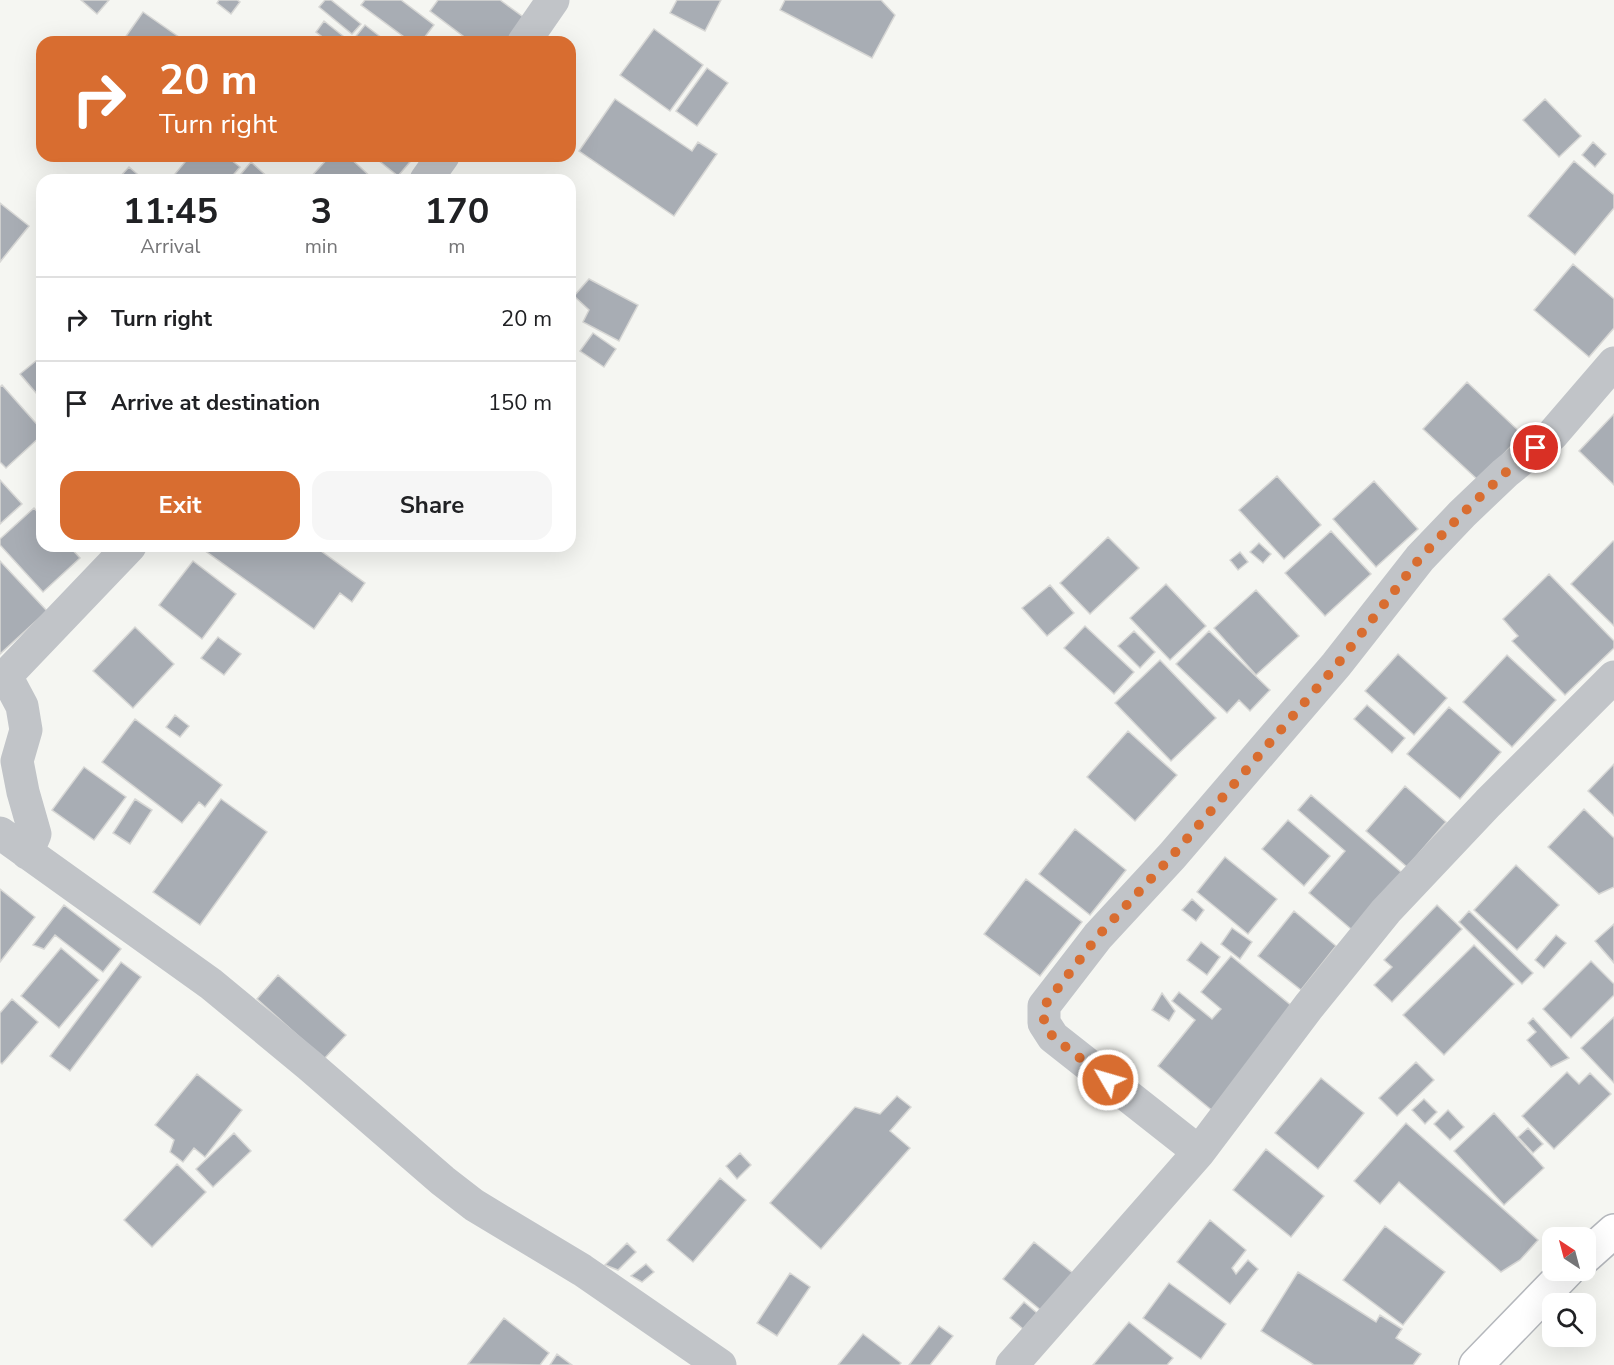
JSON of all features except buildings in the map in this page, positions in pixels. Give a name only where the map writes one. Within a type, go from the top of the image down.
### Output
[{"type":"street","points":[[528,36],[553,0]]},
{"type":"street","points":[[1199,1152],[1053,1037],[1044,1023],[1044,1006],[1098,936],[1172,856],[1336,666],[1420,558],[1505,473],[1552,435],[1614,363]]},
{"type":"street","points":[[27,852],[35,834],[17,761],[26,730],[22,706],[3,679],[124,552]]},
{"type":"street","points":[[1012,1365],[1199,1152],[1309,1006],[1386,911],[1488,803],[1614,677]]},
{"type":"street","points":[[0,833],[211,984],[474,1205],[582,1270],[720,1365]]},
{"type":"street","points":[[1596,1247],[1614,1231]]},
{"type":"street","points":[[1476,1365],[1557,1281]]},
{"type":"route","points":[[1108,1080],[1053,1037],[1044,1023],[1044,1006],[1098,936],[1172,856],[1336,666],[1420,558],[1505,473],[1536,448]]}]
